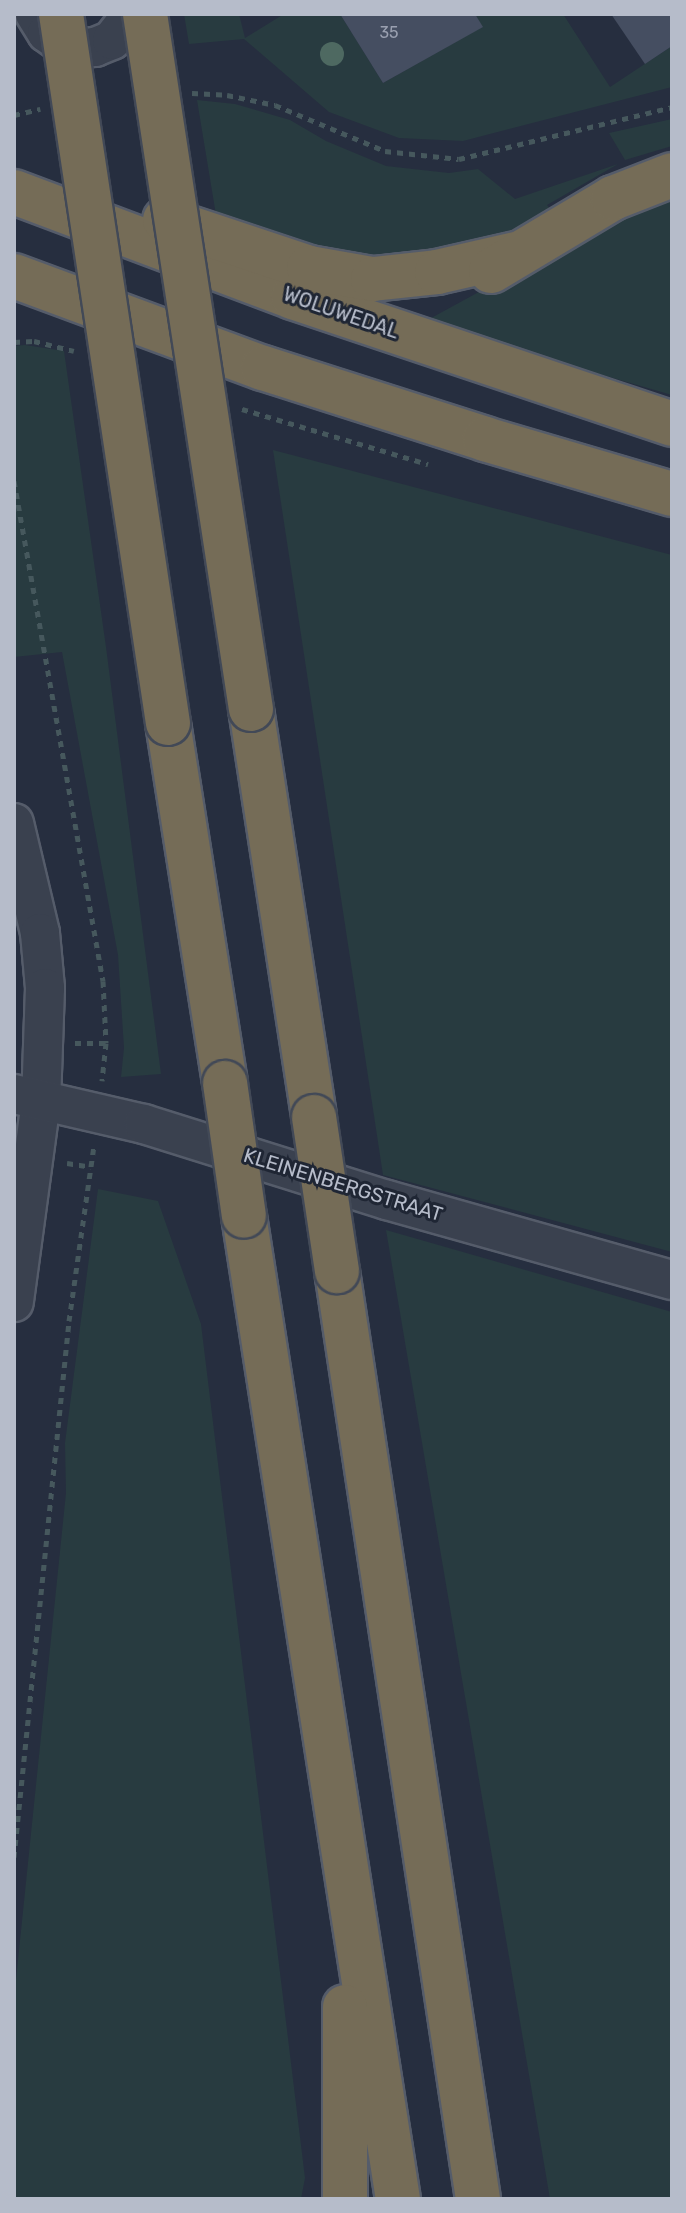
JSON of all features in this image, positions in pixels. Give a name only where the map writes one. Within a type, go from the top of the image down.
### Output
[{"type":"highway","points":[[61,14],[398,2199]]},
{"type":"highway","points":[[145,14],[478,2199]]},
{"type":"highway","points":[[293,297],[324,295],[389,307],[448,301],[516,254],[613,198],[672,175]]},
{"type":"highway","points":[[14,184],[50,183],[309,268],[373,279],[437,272],[516,254]]},
{"type":"highway","name":"WOLUWEDAL","points":[[14,192],[293,297],[672,424]]},
{"type":"highway","points":[[20,283],[263,368],[485,439],[672,494]]},
{"type":"highway","points":[[345,2199],[346,1872]]},
{"type":"street","points":[[35,14],[47,33],[61,43],[78,48],[95,47],[112,40],[132,14]]},
{"type":"street","points":[[14,823],[42,947],[45,988],[28,1098],[14,1302]]},
{"type":"street","name":"KLEINENBERGSTRAAT","points":[[28,1098],[98,1113],[672,1280]]},
{"type":"path","points":[[227,95],[275,105],[385,151],[434,158],[481,156],[672,107]]},
{"type":"path","points":[[14,342],[34,341]]},
{"type":"path","points":[[14,481],[103,981],[106,1043],[69,1321],[14,1857]]},
{"type":"green space","points":[[184,14],[239,14],[245,38],[284,14],[340,14],[383,83],[482,27],[475,14],[563,14],[610,87],[672,46],[672,87],[463,141],[399,138],[329,112],[244,39],[189,44]]},
{"type":"green space","points":[[197,100],[235,104],[290,120],[326,141],[386,166],[449,173],[478,169],[515,199],[618,164],[547,205],[551,210],[530,222],[476,245],[388,267],[217,221]]},
{"type":"green space","points":[[672,119],[672,146],[625,160],[609,133]]},
{"type":"green space","points":[[672,193],[672,395],[422,323],[635,207]]},
{"type":"green space","points":[[14,346],[64,351],[161,1074],[121,1077],[124,1048],[118,955],[62,652],[14,657]]},
{"type":"green space","points":[[273,450],[672,555],[672,1252],[383,1175]]},
{"type":"green space","points":[[98,1189],[158,1201],[201,1324],[305,2178],[301,2199],[14,2199],[14,1999],[66,1493],[65,1443]]},
{"type":"green space","points":[[386,1230],[672,1312],[672,2199],[550,2199]]},
{"type":"building","points":[[340,14],[475,14],[483,27],[383,83]]},
{"type":"building","points":[[611,14],[672,14],[672,46],[645,64]]}]
